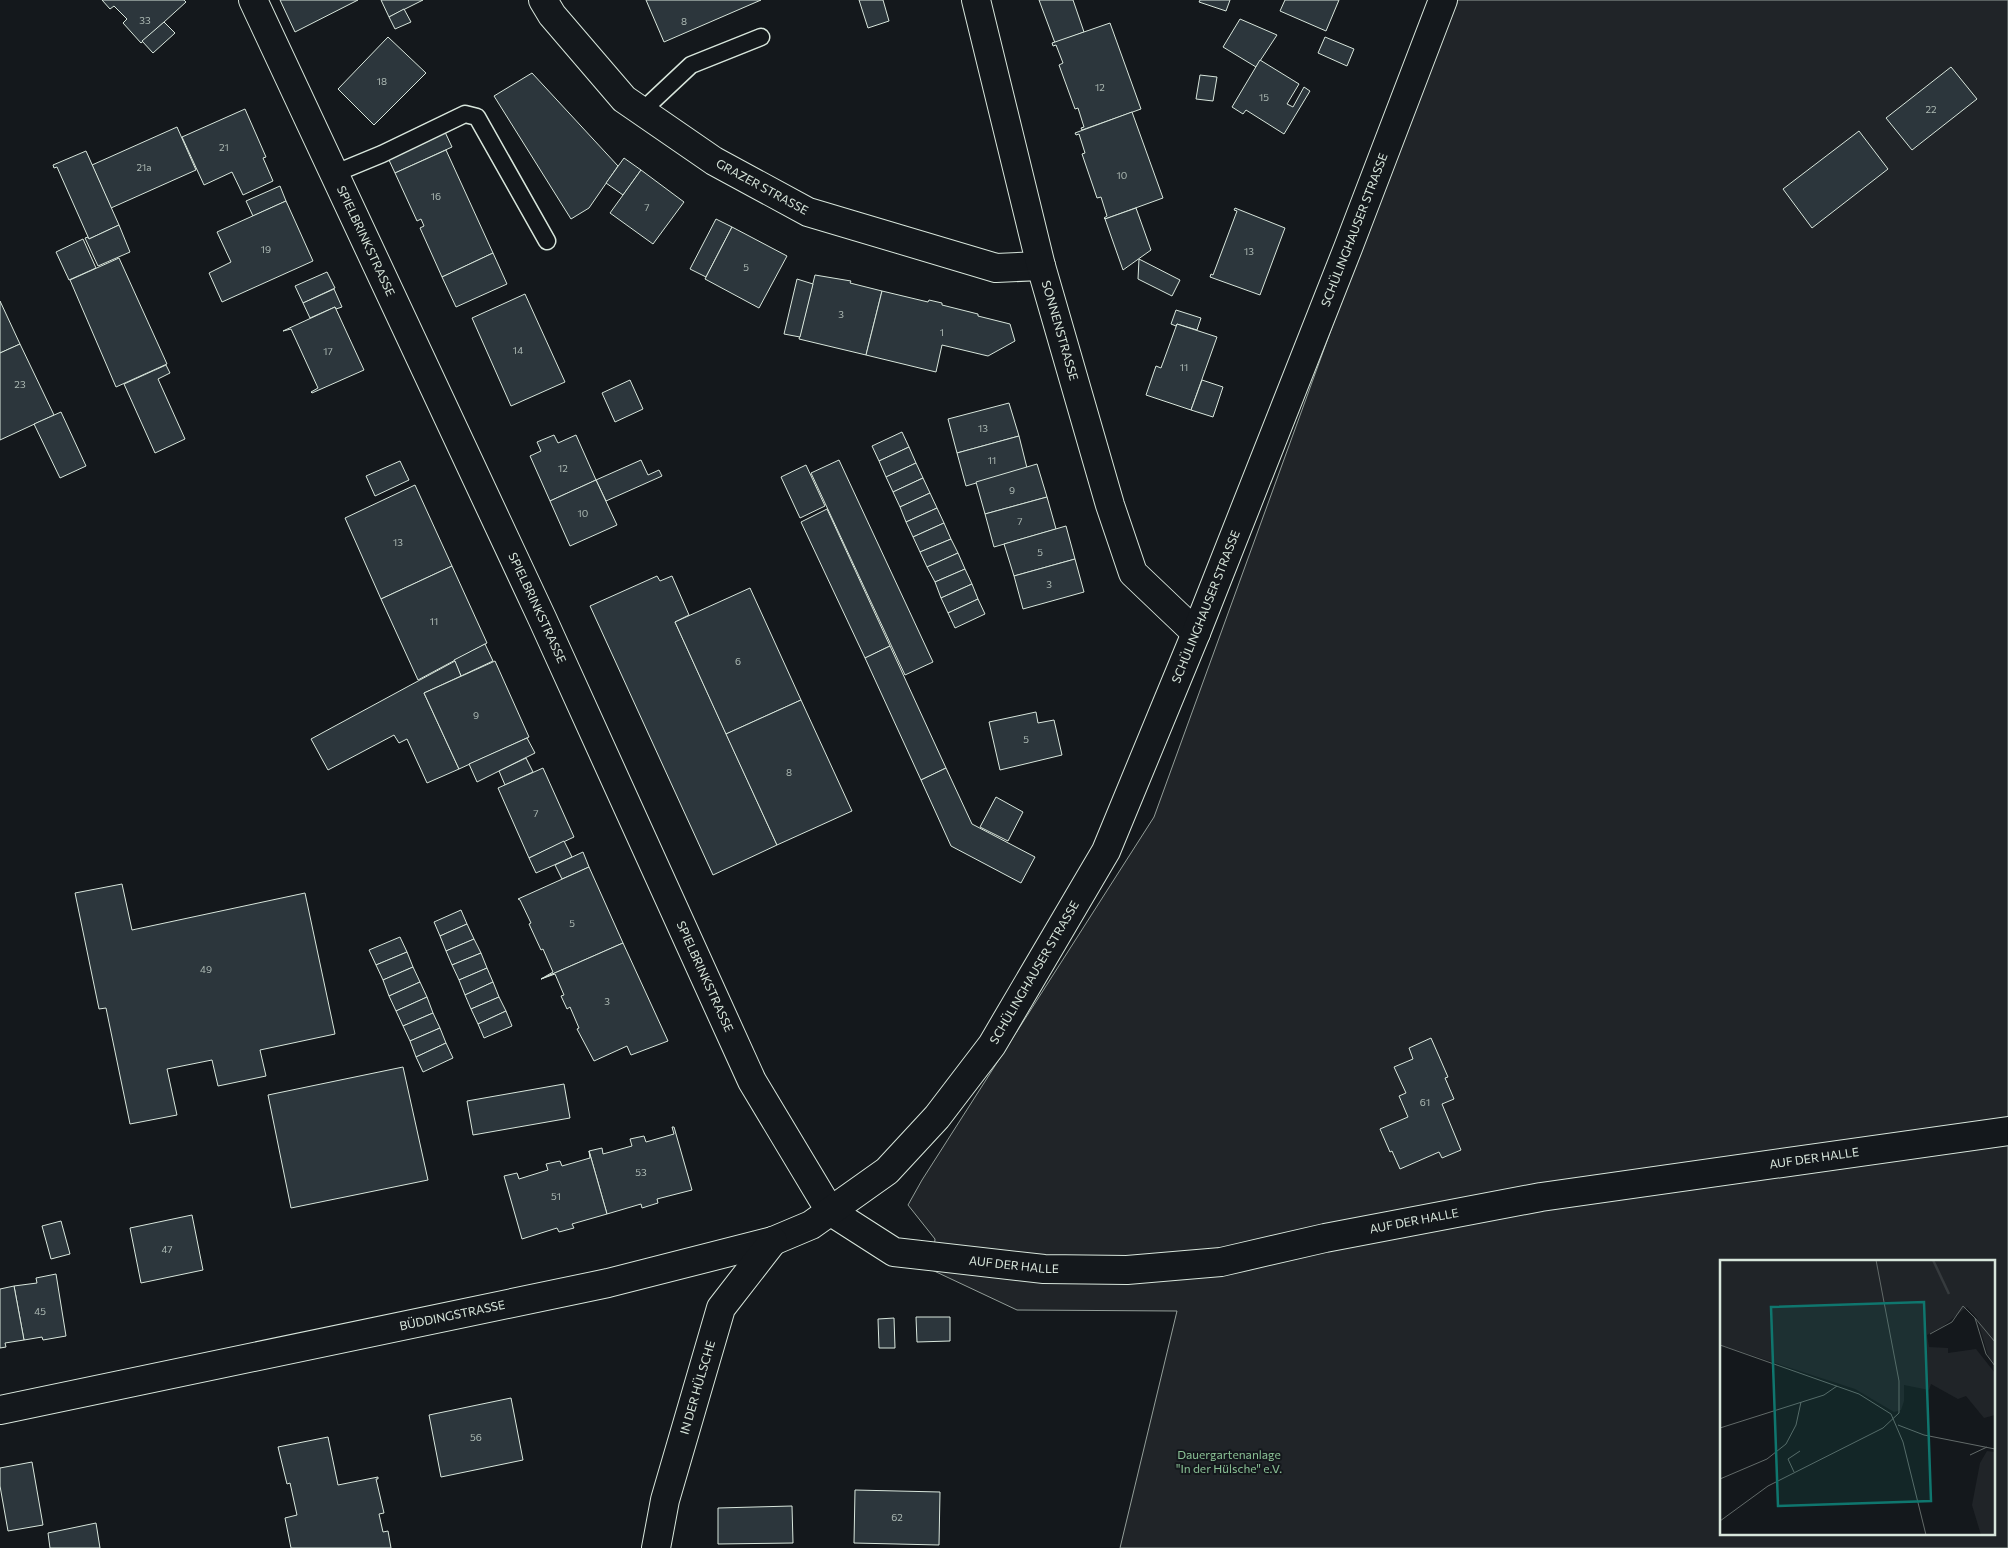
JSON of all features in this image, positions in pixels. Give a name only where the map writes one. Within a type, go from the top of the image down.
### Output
[{"type":"street","name":"SPIELBRINKSTRASSE","points":[[253,0],[336,173],[542,618],[752,1081],[830,1211]]},
{"type":"street","name":"GRAZER STRASSE","points":[[543,0],[552,15],[624,99],[714,161],[808,212],[996,268],[1041,266]]},
{"type":"street","name":"SONNENSTRASSE","points":[[976,0],[1041,266],[1110,505],[1133,573],[1196,633]]},
{"type":"street","name":"SCHÜLINGHAUSER STRASSE","points":[[887,1171],[938,1117],[992,1045],[1106,851],[1196,633],[1348,248],[1443,0]]},
{"type":"street","name":"AUF DER HALLE","points":[[830,1211],[894,1252],[1044,1269],[1127,1270],[1222,1262],[1325,1238],[1540,1197],[2008,1131]]},
{"type":"street","name":"BÜDDINGSTRASSE","points":[[0,1410],[608,1283],[773,1241],[811,1225],[887,1171]]},
{"type":"street","name":"IN DER HÜLSCHE","points":[[656,1548],[665,1500],[722,1308],[773,1241]]},
{"type":"lane","points":[[642,111],[691,66],[761,37]]},
{"type":"lane","points":[[336,173],[382,154],[465,114],[477,117],[547,241]]},
{"type":"green space","name":"Dauergartenanlage \"In der Hülsche\" e.V.","points":[[1451,0],[2008,0],[2008,1548],[1120,1548],[1177,1311],[1017,1310],[932,1270],[935,1239],[908,1205],[922,1180],[1154,817]]},
{"type":"building","points":[[102,0],[184,0],[186,2],[141,43],[123,23],[127,19],[114,6],[110,9]]},
{"type":"building","points":[[280,0],[358,0],[295,32]]},
{"type":"building","points":[[381,0],[423,0],[389,17]]},
{"type":"building","points":[[646,0],[761,0],[664,42]]},
{"type":"building","points":[[859,0],[883,0],[889,21],[868,28]]},
{"type":"building","points":[[1039,0],[1073,0],[1084,32],[1055,43]]},
{"type":"building","points":[[1200,0],[1230,0],[1226,11],[1199,2]]},
{"type":"building","points":[[1285,0],[1339,0],[1326,31],[1280,11]]},
{"type":"building","points":[[404,9],[411,22],[395,29],[389,17]]},
{"type":"building","points":[[1240,19],[1277,35],[1256,67],[1223,47]]},
{"type":"building","points":[[164,22],[175,33],[153,53],[142,41]]},
{"type":"building","points":[[1110,23],[1141,109],[1082,130],[1081,128],[1084,127],[1078,108],[1075,109],[1059,65],[1063,63],[1056,45],[1053,46],[1052,43]]},
{"type":"building","points":[[388,37],[426,73],[374,125],[338,89]]},
{"type":"building","points":[[1325,37],[1354,49],[1347,66],[1318,53]]},
{"type":"building","points":[[1260,60],[1299,84],[1287,104],[1293,107],[1304,87],[1310,91],[1284,134],[1246,110],[1243,114],[1232,107]]},
{"type":"building","points":[[1951,67],[1977,99],[1912,150],[1886,118]]},
{"type":"building","points":[[532,73],[618,166],[589,208],[571,219],[494,96]]},
{"type":"building","points":[[1200,75],[1217,77],[1213,101],[1196,99]]},
{"type":"building","points":[[245,109],[266,157],[263,158],[273,181],[243,195],[232,172],[204,185],[182,137]]},
{"type":"building","points":[[1132,112],[1163,198],[1105,219],[1107,216],[1101,197],[1097,198],[1082,154],[1085,153],[1079,134],[1076,135],[1075,133]]},
{"type":"building","points":[[177,127],[196,170],[111,208],[92,165]]},
{"type":"building","points":[[1859,131],[1888,169],[1812,228],[1783,189]]},
{"type":"building","points":[[445,132],[452,147],[395,173],[388,158]]},
{"type":"building","points":[[446,150],[493,253],[442,277],[420,228],[424,226],[421,219],[417,221],[395,173]]},
{"type":"building","points":[[86,151],[119,225],[89,239],[57,167],[54,168],[53,165]]},
{"type":"building","points":[[624,158],[641,170],[623,195],[606,183]]},
{"type":"building","points":[[641,170],[684,202],[653,244],[610,213]]},
{"type":"building","points":[[280,186],[286,201],[253,216],[246,201]]},
{"type":"building","points":[[286,201],[313,261],[222,302],[209,273],[231,262],[217,232]]},
{"type":"building","points":[[1136,208],[1151,250],[1123,270],[1105,219]]},
{"type":"building","points":[[1235,208],[1285,228],[1260,295],[1210,277],[1211,274],[1213,275],[1237,211],[1234,210]]},
{"type":"building","points":[[716,219],[732,227],[706,277],[690,269]]},
{"type":"building","points":[[119,225],[130,252],[98,266],[85,238],[88,237],[89,239]]},
{"type":"building","points":[[732,227],[787,256],[759,308],[705,279]]},
{"type":"building","points":[[83,239],[96,268],[69,280],[56,252]]},
{"type":"building","points":[[493,253],[507,284],[456,307],[442,277]]},
{"type":"building","points":[[119,258],[167,364],[116,387],[70,280]]},
{"type":"building","points":[[1139,259],[1180,280],[1172,296],[1138,279]]},
{"type":"building","points":[[327,272],[335,288],[303,303],[295,286]]},
{"type":"building","points":[[815,275],[851,281],[850,283],[882,291],[866,355],[799,339]]},
{"type":"building","points":[[797,279],[813,284],[800,337],[784,334]]},
{"type":"building","points":[[334,289],[342,307],[336,309],[335,307],[310,318],[303,303]]},
{"type":"building","points":[[882,291],[928,302],[929,300],[942,303],[942,305],[1010,324],[1015,341],[988,356],[942,345],[936,372],[866,355]]},
{"type":"building","points":[[525,294],[565,382],[511,406],[472,318]]},
{"type":"building","points":[[0,301],[20,344],[0,353]]},
{"type":"building","points":[[335,307],[364,370],[312,393],[318,388],[291,329],[283,331]]},
{"type":"building","points":[[1176,310],[1201,318],[1197,330],[1171,324]]},
{"type":"building","points":[[1177,324],[1217,337],[1191,410],[1146,395],[1156,366],[1161,368]]},
{"type":"building","points":[[20,344],[54,415],[0,440],[0,353]]},
{"type":"building","points":[[166,365],[170,373],[158,379],[185,439],[155,453],[124,384]]},
{"type":"building","points":[[630,380],[643,409],[615,422],[602,393]]},
{"type":"building","points":[[1202,380],[1223,387],[1213,417],[1191,410]]},
{"type":"building","points":[[1009,403],[1019,436],[957,453],[948,419]]},
{"type":"building","points":[[61,412],[86,466],[60,478],[34,424]]},
{"type":"building","points":[[902,432],[909,447],[879,461],[872,446]]},
{"type":"building","points":[[554,435],[558,443],[576,435],[596,480],[550,501],[530,456],[541,451],[537,442]]},
{"type":"building","points":[[1019,436],[1027,468],[966,486],[957,453]]},
{"type":"building","points":[[909,447],[916,463],[886,477],[879,461]]},
{"type":"building","points":[[641,460],[648,475],[659,470],[662,476],[606,501],[596,480]]},
{"type":"building","points":[[839,460],[933,662],[905,675],[811,473]]},
{"type":"building","points":[[400,461],[409,480],[375,496],[366,476]]},
{"type":"building","points":[[916,463],[923,478],[893,492],[886,477]]},
{"type":"building","points":[[1037,464],[1047,497],[985,514],[976,482]]},
{"type":"building","points":[[806,465],[825,506],[800,518],[781,477]]},
{"type":"building","points":[[923,478],[930,493],[900,507],[893,492]]},
{"type":"building","points":[[596,480],[617,525],[570,546],[550,501]]},
{"type":"building","points":[[415,485],[452,566],[381,599],[345,518]]},
{"type":"building","points":[[930,493],[937,508],[906,522],[900,507]]},
{"type":"building","points":[[1047,497],[1056,529],[994,547],[985,514]]},
{"type":"building","points":[[937,508],[944,523],[913,537],[906,522]]},
{"type":"building","points":[[827,509],[890,646],[865,658],[801,522]]},
{"type":"building","points":[[944,523],[951,539],[920,552],[913,537]]},
{"type":"building","points":[[1066,526],[1075,559],[1014,576],[1004,544]]},
{"type":"building","points":[[951,539],[958,553],[927,567],[920,552]]},
{"type":"building","points":[[958,553],[965,569],[935,582],[927,567]]},
{"type":"building","points":[[1075,559],[1084,592],[1023,609],[1014,576]]},
{"type":"building","points":[[452,566],[487,643],[418,680],[381,599]]},
{"type":"building","points":[[965,569],[972,584],[941,598],[935,582]]},
{"type":"building","points":[[657,576],[660,581],[672,576],[689,615],[675,622],[777,845],[713,875],[590,606]]},
{"type":"building","points":[[972,584],[978,599],[948,613],[941,598]]},
{"type":"building","points":[[750,588],[801,700],[726,734],[675,622]]},
{"type":"building","points":[[978,599],[985,614],[955,628],[948,613]]},
{"type":"building","points":[[485,644],[493,661],[461,676],[454,660]]},
{"type":"building","points":[[890,646],[946,768],[921,780],[865,658]]},
{"type":"building","points":[[455,661],[461,676],[424,693],[459,769],[427,783],[407,739],[399,743],[394,735],[328,770],[311,739]]},
{"type":"building","points":[[495,661],[529,737],[459,769],[424,693]]},
{"type":"building","points":[[801,700],[852,811],[777,845],[726,734]]},
{"type":"building","points":[[1036,712],[1038,723],[1054,720],[1062,755],[1000,770],[989,722]]},
{"type":"building","points":[[527,738],[535,753],[477,782],[469,764]]},
{"type":"building","points":[[526,758],[533,772],[505,785],[499,771]]},
{"type":"building","points":[[543,768],[574,837],[529,858],[498,788]]},
{"type":"building","points":[[946,768],[972,824],[1035,857],[1021,883],[951,846],[921,780]]},
{"type":"building","points":[[996,797],[1023,812],[1008,841],[980,827]]},
{"type":"building","points":[[564,841],[572,857],[536,873],[529,858]]},
{"type":"building","points":[[583,852],[589,867],[562,879],[555,865]]},
{"type":"building","points":[[589,867],[623,943],[541,979],[553,972],[518,899]]},
{"type":"building","points":[[122,884],[132,930],[305,893],[335,1034],[260,1050],[266,1076],[218,1086],[212,1060],[167,1069],[177,1115],[130,1124],[106,1008],[99,1009],[75,893]]},
{"type":"building","points":[[461,910],[467,924],[440,936],[434,922]]},
{"type":"building","points":[[467,924],[474,939],[446,951],[440,936]]},
{"type":"building","points":[[400,937],[407,952],[376,965],[369,950]]},
{"type":"building","points":[[474,939],[481,953],[452,965],[446,951]]},
{"type":"building","points":[[623,943],[668,1041],[631,1055],[627,1046],[594,1061],[577,1029],[579,1028],[570,1007],[567,1009],[561,996],[564,995],[555,974],[541,979]]},
{"type":"building","points":[[407,952],[413,967],[383,980],[376,965]]},
{"type":"building","points":[[481,953],[487,968],[459,980],[452,965]]},
{"type":"building","points":[[413,967],[420,982],[389,996],[383,980]]},
{"type":"building","points":[[487,968],[493,982],[465,995],[459,980]]},
{"type":"building","points":[[420,982],[427,997],[396,1011],[389,996]]},
{"type":"building","points":[[493,982],[499,997],[471,1009],[465,995]]},
{"type":"building","points":[[427,997],[433,1013],[403,1026],[396,1011]]},
{"type":"building","points":[[499,997],[506,1011],[478,1024],[471,1009]]},
{"type":"building","points":[[506,1011],[512,1026],[484,1038],[478,1024]]},
{"type":"building","points":[[433,1013],[440,1028],[410,1041],[403,1026]]},
{"type":"building","points":[[440,1028],[446,1043],[416,1057],[410,1041]]},
{"type":"building","points":[[1431,1038],[1448,1077],[1445,1078],[1454,1099],[1442,1104],[1461,1150],[1442,1158],[1439,1152],[1400,1169],[1380,1129],[1408,1117],[1399,1096],[1406,1093],[1394,1067],[1413,1059],[1409,1048]]},
{"type":"building","points":[[446,1043],[453,1058],[423,1072],[416,1057]]},
{"type":"building","points":[[403,1067],[428,1180],[291,1208],[268,1095]]},
{"type":"building","points":[[564,1084],[570,1118],[473,1135],[467,1101]]},
{"type":"building","points":[[672,1127],[674,1127],[692,1190],[657,1199],[658,1203],[642,1208],[641,1204],[607,1214],[589,1151],[602,1148],[603,1154],[632,1146],[630,1139],[644,1136],[646,1142],[674,1134]]},
{"type":"building","points":[[589,1151],[607,1214],[572,1224],[574,1228],[559,1232],[557,1228],[522,1239],[504,1176],[517,1173],[519,1179],[548,1170],[546,1164],[560,1161],[562,1166],[590,1158]]},
{"type":"building","points":[[192,1215],[203,1270],[141,1283],[130,1228]]},
{"type":"building","points":[[61,1221],[70,1254],[51,1259],[42,1226]]},
{"type":"building","points":[[56,1274],[66,1336],[43,1340],[42,1337],[24,1340],[14,1286],[37,1283],[36,1278]]},
{"type":"building","points":[[14,1286],[24,1340],[5,1343],[6,1347],[0,1348],[0,1289]]},
{"type":"building","points":[[916,1317],[950,1317],[950,1341],[917,1342]]},
{"type":"building","points":[[894,1318],[895,1348],[879,1348],[878,1319]]},
{"type":"building","points":[[511,1398],[523,1460],[441,1477],[429,1415]]},
{"type":"building","points":[[328,1437],[338,1485],[378,1477],[376,1479],[384,1513],[379,1514],[383,1532],[388,1531],[391,1548],[291,1548],[285,1518],[297,1515],[290,1483],[287,1484],[278,1447]]},
{"type":"building","points":[[32,1462],[43,1525],[8,1531],[0,1486],[0,1468]]},
{"type":"building","points":[[855,1490],[940,1492],[939,1545],[854,1543]]},
{"type":"building","points":[[792,1506],[793,1543],[718,1544],[718,1508]]},
{"type":"building","points":[[96,1523],[100,1548],[50,1548],[48,1533]]}]
